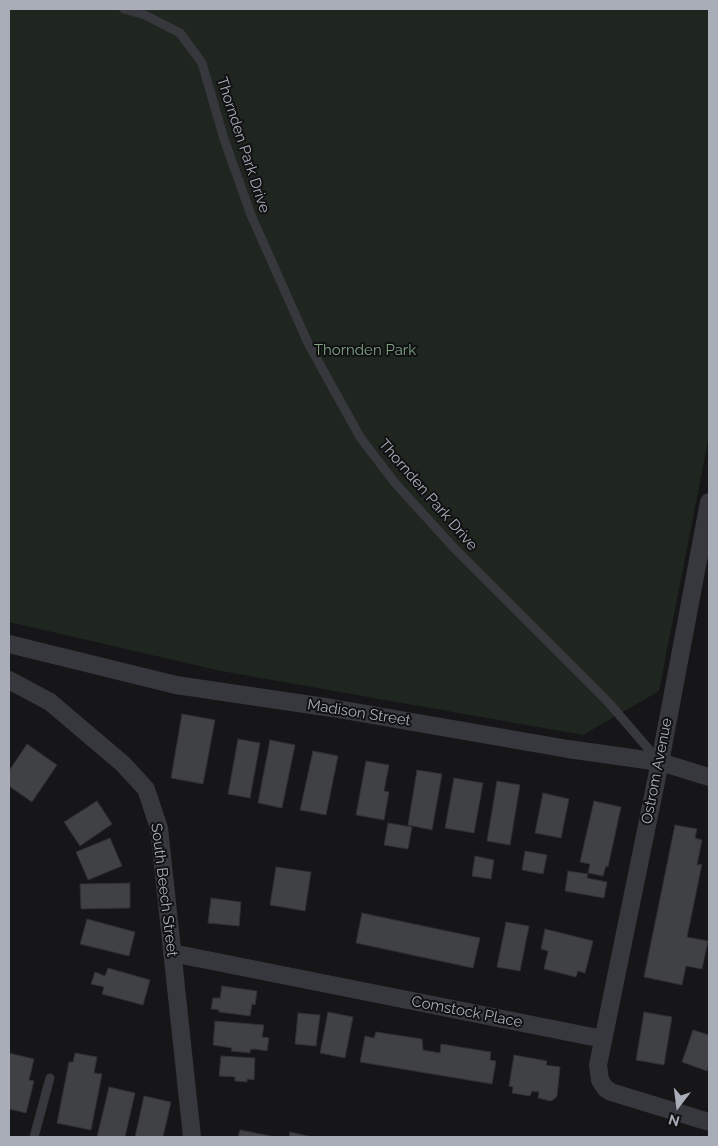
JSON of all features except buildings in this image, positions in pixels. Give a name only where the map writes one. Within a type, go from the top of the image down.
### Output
[{"type":"street","name":"Ostrom Avenue","points":[[603,1039],[660,762],[709,502]]},
{"type":"street","name":"Madison Street","points":[[9,644],[176,685],[332,708],[558,747],[660,762],[709,777]]},
{"type":"street","name":"South Beech Street","points":[[9,680],[50,702],[123,764],[146,790],[159,828],[192,1137]]},
{"type":"street","name":"Comstock Place","points":[[172,953],[603,1039]]},
{"type":"street","points":[[603,1039],[598,1065],[600,1080],[604,1088],[611,1092],[709,1122]]},
{"type":"lane","name":"Thornden Park Drive","points":[[124,9],[145,15],[180,33],[202,63],[224,139],[251,215],[308,343],[360,437],[395,483],[456,550],[609,703],[660,762]]},
{"type":"lane","points":[[34,1137],[50,1078]]},
{"type":"green space","name":"Thornden Park","points":[[9,9],[709,9],[709,436],[659,691],[583,735],[221,671],[9,622]]}]
